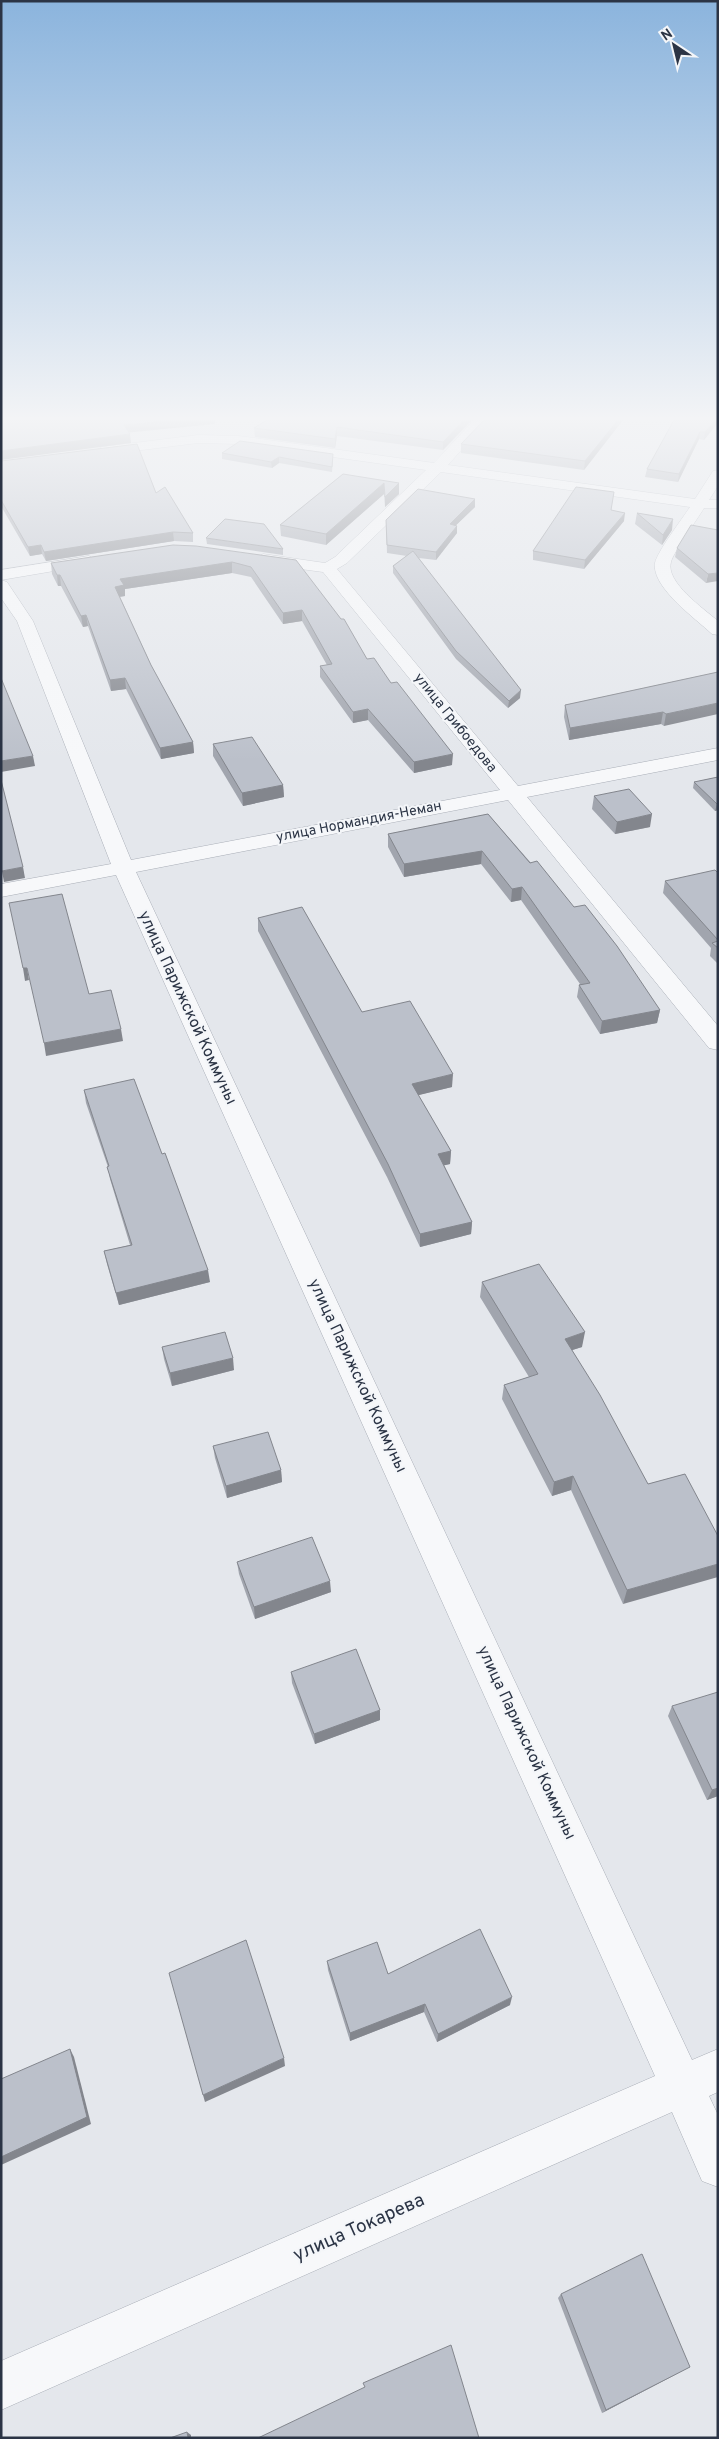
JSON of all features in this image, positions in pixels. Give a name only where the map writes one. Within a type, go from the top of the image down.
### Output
[{"type":"street","points":[[246,556],[328,568],[341,560],[369,534]]},
{"type":"street","points":[[680,534],[663,562],[663,574],[676,593],[718,630]]},
{"type":"street","points":[[1,575],[107,558]]},
{"type":"street","name":"улица Грибоедова","points":[[328,568],[718,1042]]},
{"type":"street","name":"улица Парижской Коммуны","points":[[1,585],[24,621],[123,867],[700,2078],[718,2164]]},
{"type":"street","name":"улица Нормандия-Неман","points":[[1,891],[718,754]]},
{"type":"street","name":"улица Токарева","points":[[1,2386],[700,2078]]},
{"type":"building","points":[[20,534],[161,534],[44,552],[41,545],[28,547]]},
{"type":"building","points":[[210,534],[271,534],[283,549],[206,538]]},
{"type":"building","points":[[387,534],[451,534],[436,552],[387,545]]},
{"type":"building","points":[[545,534],[607,534],[585,560],[533,551]]},
{"type":"building","points":[[686,534],[718,534],[718,573],[708,574],[677,548]]},
{"type":"building","points":[[173,545],[196,546],[296,560],[341,619],[344,619],[367,659],[374,658],[391,683],[397,682],[453,754],[414,762],[368,709],[353,712],[320,666],[332,664],[302,610],[283,613],[251,567],[232,562],[120,579],[124,585],[115,587],[151,665],[193,742],[160,748],[125,678],[110,680],[86,615],[81,616],[60,575],[57,575],[51,563]]},
{"type":"building","points":[[413,551],[521,690],[509,701],[456,651],[393,566]]},
{"type":"building","points":[[718,672],[718,703],[666,714],[663,712],[570,728],[565,705]]},
{"type":"building","points":[[1,678],[33,756],[1,761]]},
{"type":"building","points":[[252,737],[283,785],[242,793],[213,744]]},
{"type":"building","points":[[718,777],[718,804],[717,804],[694,782]]},
{"type":"building","points":[[1,780],[23,867],[2,871],[1,869]]},
{"type":"building","points":[[629,789],[652,814],[617,822],[594,796]]},
{"type":"building","points":[[488,814],[530,863],[537,861],[574,907],[585,905],[617,946],[660,1010],[602,1021],[579,985],[590,983],[522,887],[512,889],[482,851],[404,864],[388,834]]},
{"type":"building","points":[[715,870],[718,873],[718,940],[665,881]]},
{"type":"building","points":[[62,894],[89,994],[111,990],[121,1029],[44,1043],[27,968],[23,968],[9,903]]},
{"type":"building","points":[[302,907],[362,1012],[410,1001],[453,1074],[412,1084],[451,1151],[438,1154],[472,1222],[420,1234],[388,1164],[258,918]]},
{"type":"building","points":[[718,941],[718,948],[712,943]]},
{"type":"building","points":[[134,1079],[162,1154],[165,1153],[208,1270],[116,1293],[104,1251],[132,1245],[84,1090]]},
{"type":"building","points":[[539,1264],[585,1332],[565,1339],[600,1395],[648,1484],[685,1474],[718,1536],[718,1564],[627,1590],[573,1476],[554,1482],[504,1385],[538,1374],[482,1282]]},
{"type":"building","points":[[225,1332],[233,1358],[170,1373],[162,1347]]},
{"type":"building","points":[[268,1432],[281,1470],[226,1486],[213,1446]]},
{"type":"building","points":[[312,1537],[330,1581],[254,1607],[237,1562]]},
{"type":"building","points":[[356,1649],[380,1710],[314,1734],[291,1672]]},
{"type":"building","points":[[718,1692],[718,1788],[712,1790],[672,1706]]},
{"type":"building","points":[[480,1929],[512,1997],[438,2034],[425,2004],[350,2033],[327,1961],[377,1942],[388,1974]]},
{"type":"building","points":[[246,1940],[284,2058],[203,2095],[169,1973]]},
{"type":"building","points":[[70,2049],[87,2117],[1,2157],[1,2079]]},
{"type":"building","points":[[642,2254],[690,2367],[606,2410],[561,2294]]},
{"type":"building","points":[[451,2345],[479,2438],[258,2438],[365,2387],[363,2383]]},
{"type":"building","points":[[187,2432],[188,2438],[170,2438]]}]
